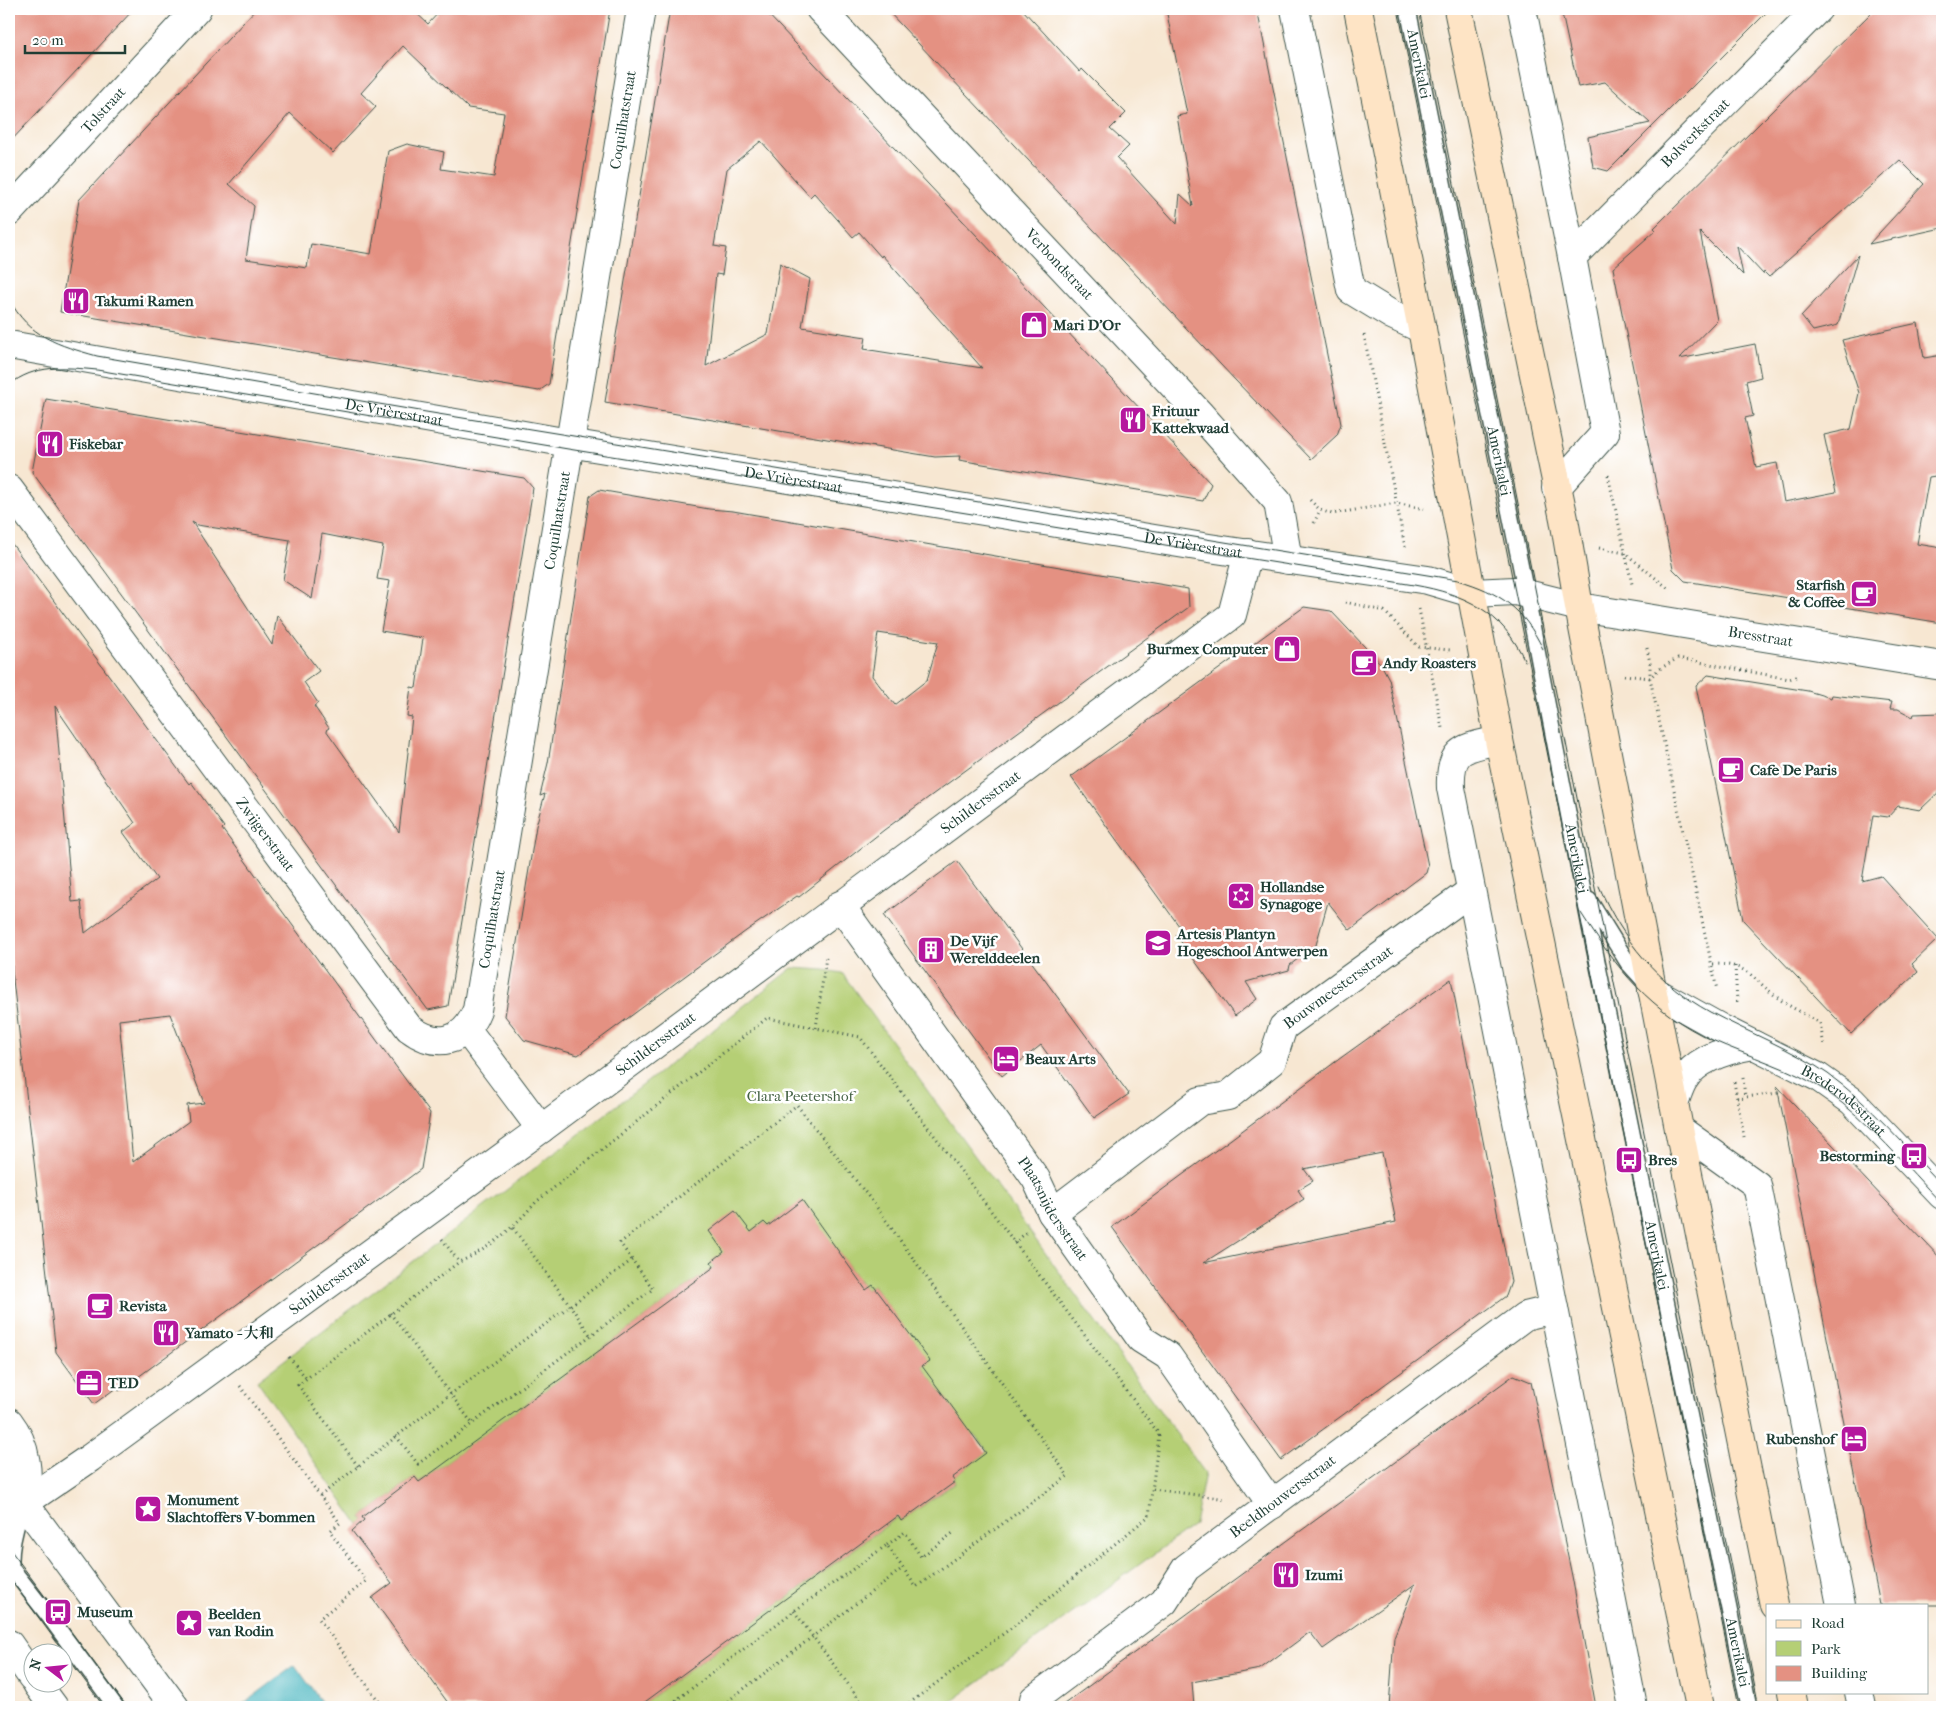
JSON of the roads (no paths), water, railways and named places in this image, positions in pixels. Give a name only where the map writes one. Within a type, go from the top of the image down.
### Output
[{"type":"main road","points":[[1358,9],[1422,329],[1498,740],[1700,1707]]},
{"type":"main road","points":[[1458,9],[1556,488],[1564,519],[1676,1116],[1774,1604]]},
{"type":"main road","points":[[1792,1694],[1795,1707]]},
{"type":"street","name":"Tolstraat","points":[[9,212],[197,9]]},
{"type":"street","name":"Coquilhatstraat","points":[[467,1030],[477,1010],[640,9]]},
{"type":"street","name":"Verbondstraat","points":[[820,9],[1199,413],[1278,502],[1288,560]]},
{"type":"street","points":[[1295,9],[1350,290],[1392,315],[1422,329]]},
{"type":"street","points":[[1522,9],[1605,433],[1556,488]]},
{"type":"street","name":"Bolwerkstraat","points":[[1572,257],[1818,9]]},
{"type":"street","name":"De Vrièrestraat","points":[[9,345],[569,443],[1288,560],[1428,580],[1472,594],[1515,591],[1579,607]]},
{"type":"street","name":"Zwijgerstraat","points":[[9,489],[408,1028],[420,1036],[431,1040],[446,1040],[467,1030]]},
{"type":"street","name":"Schildersstraat","points":[[24,1503],[90,1458],[541,1129],[840,905],[1232,616],[1248,553]]},
{"type":"street","name":"Bresstraat","points":[[1579,607],[1942,666]]},
{"type":"street","points":[[1498,740],[1466,748],[1455,759],[1451,768],[1451,788],[1633,1707]]},
{"type":"street","name":"Bouwmeestersstraat","points":[[1052,1213],[1200,1100],[1228,1096],[1272,1062],[1283,1027],[1471,891]]},
{"type":"street","name":"Plaatsnijdersstraat","points":[[840,905],[1036,1179],[1052,1213],[1141,1339],[1168,1356],[1272,1505]]},
{"type":"street","name":"Brederodestraat","points":[[1652,990],[1754,1045],[1818,1076],[1852,1101],[1942,1195]]},
{"type":"street","points":[[467,1030],[541,1129]]},
{"type":"street","points":[[1754,1045],[1734,1048],[1697,1065],[1683,1080],[1676,1116],[1757,1185],[1841,1604]]},
{"type":"street","name":"Beeldhouwersstraat","points":[[1034,1707],[1034,1699],[1164,1602],[1186,1568],[1525,1316],[1554,1309]]},
{"type":"street","points":[[9,1422],[15,1430],[24,1451],[27,1489],[24,1503],[175,1707]]},
{"type":"street","points":[[9,1644],[22,1663]]},
{"type":"street","points":[[44,1694],[54,1707]]},
{"type":"street","points":[[1859,1694],[1862,1707]]},
{"type":"lane","name":"Amerikalei","points":[[1408,9],[1526,594],[1583,890],[1749,1707]]},
{"type":"lane","name":"Brederodestraat","points":[[1583,890],[1628,962],[1652,990]]},
{"type":"lane","points":[[24,1503],[10,1550],[10,1566],[116,1707]]},
{"type":"water","points":[[295,1665],[325,1707],[239,1707]]},
{"type":"tram line","points":[[1398,9],[1739,1707]]},
{"type":"tram line","points":[[1419,9],[1759,1707]]},
{"type":"tram line","points":[[9,299],[17,312],[35,331],[57,343],[97,356],[426,412],[1458,580],[1487,590],[1509,604],[1527,623],[1543,649]]},
{"type":"tram line","points":[[9,385],[29,373],[51,368],[97,370],[568,449],[1414,585],[1450,594],[1480,608],[1505,629],[1525,661]]},
{"type":"tram line","points":[[1599,886],[1608,906],[1631,942],[1644,959],[1675,988],[1710,1012],[1785,1049],[1828,1074],[1859,1099],[1942,1185]]},
{"type":"tram line","points":[[1581,913],[1622,970],[1653,1002],[1690,1029],[1712,1040],[1785,1069],[1826,1091],[1872,1130],[1942,1204]]},
{"type":"tram line","points":[[9,1548],[127,1707]]},
{"type":"tram line","points":[[9,1577],[104,1707]]},
{"type":"place","name":"Takumi Ramen","points":[[76,301]]},
{"type":"place","name":"Mari D'Or","points":[[1034,325]]},
{"type":"place","name":"Frituur Kattekwaad","points":[[1133,420]]},
{"type":"place","name":"Fiskebar","points":[[50,444]]},
{"type":"place","name":"Starfish & Coffee","points":[[1864,594]]},
{"type":"place","name":"Burmex Computer","points":[[1287,649]]},
{"type":"place","name":"Andy Roasters","points":[[1364,663]]},
{"type":"place","name":"Cafe De Paris","points":[[1731,770]]},
{"type":"place","name":"Hollandse Synagoge","points":[[1241,896]]},
{"type":"place","name":"Artesis Plantyn Hogeschool Antwerpen","points":[[1158,943]]},
{"type":"place","name":"De Vijf Werelddeelen","points":[[931,950]]},
{"type":"place","name":"Beaux Arts","points":[[1006,1059]]},
{"type":"place","name":"Bestorming","points":[[1914,1156]]},
{"type":"place","name":"Bres","points":[[1629,1160]]},
{"type":"place","name":"Revista","points":[[100,1306]]},
{"type":"place","name":"Yamato - 大和","points":[[166,1333]]},
{"type":"place","name":"TED","points":[[89,1383]]},
{"type":"place","name":"Rubenshof","points":[[1854,1439]]},
{"type":"place","name":"Monument Slachtoffers V-bommen","points":[[148,1509]]},
{"type":"place","name":"Izumi","points":[[1286,1575]]},
{"type":"place","name":"Museum","points":[[58,1612]]},
{"type":"place","name":"Beelden van Rodin","points":[[189,1623]]},
{"type":"park label","name":"Clara Peetershof","points":[[800,1096]]}]
